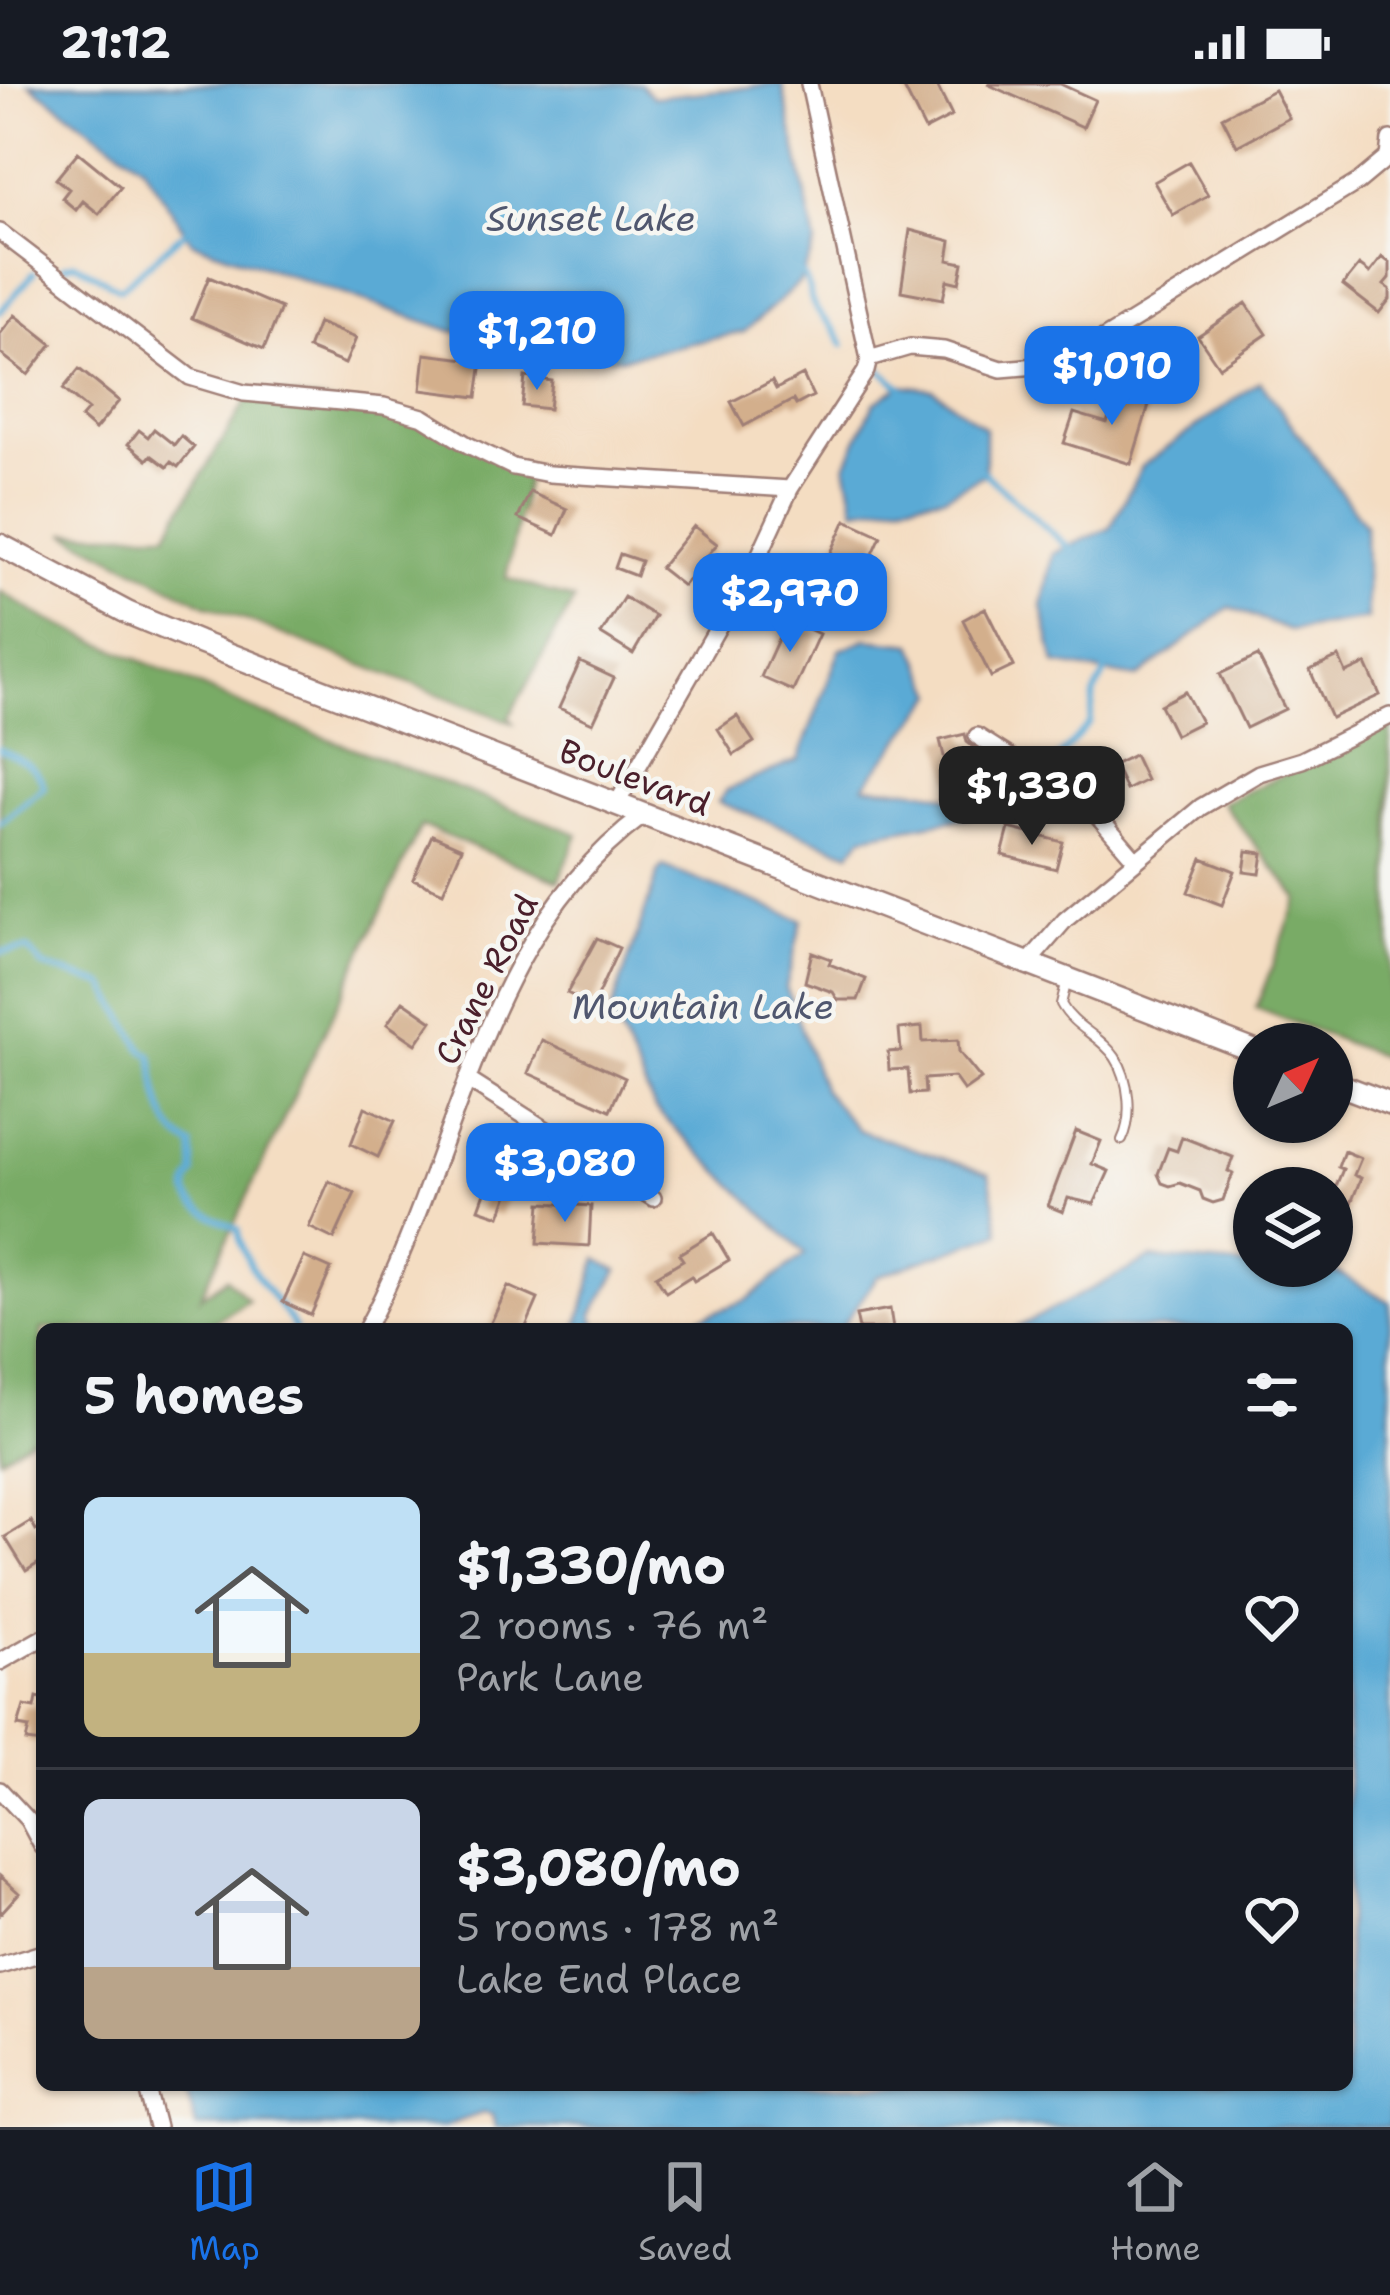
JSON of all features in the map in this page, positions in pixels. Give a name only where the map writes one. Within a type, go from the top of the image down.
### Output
[{"type":"main road","name":"Boulevard","points":[[0,545],[128,613],[1233,1044]]},
{"type":"main road","points":[[1353,1090],[1390,1104]]},
{"type":"street","points":[[616,805],[760,554],[790,489],[866,371],[869,359],[844,233],[809,84]]},
{"type":"street","points":[[869,359],[910,347],[944,350],[1001,368],[1050,364],[1095,344],[1271,237],[1358,182],[1389,152]]},
{"type":"street","points":[[0,232],[190,377],[244,393],[384,406],[423,417],[513,467],[549,474],[790,489]]},
{"type":"street","points":[[1027,964],[1065,920],[1201,807],[1259,773],[1337,745],[1390,716]]},
{"type":"street","points":[[976,736],[1093,810],[1136,860]]},
{"type":"street","name":"Crane Road","points":[[370,1323],[412,1230],[468,1080],[541,924],[584,865],[643,816]]},
{"type":"street","points":[[468,1080],[653,1198]]},
{"type":"street","points":[[0,1662],[36,1641]]},
{"type":"street","points":[[0,1790],[35,1819]]},
{"type":"street","points":[[0,1966],[36,1955]]},
{"type":"street","points":[[148,2091],[157,2127]]},
{"type":"lane","points":[[1067,979],[1061,1004],[1071,1022],[1116,1058],[1130,1124],[1122,1140]]},
{"type":"green space","points":[[252,391],[404,413],[528,472],[506,578],[574,600],[509,717],[513,723],[206,605],[65,533],[167,533]]},
{"type":"green space","points":[[0,591],[42,617],[261,713],[578,834],[559,881],[421,826],[200,1297],[227,1278],[248,1300],[212,1323],[36,1323],[36,1435],[0,1458]]},
{"type":"green space","points":[[1390,725],[1390,1060],[1353,1046],[1353,1023],[1295,1023],[1256,1008],[1298,898],[1222,803]]},
{"type":"water","name":"Sunset Lake","points":[[29,84],[640,84],[653,97],[782,84],[816,243],[800,282],[744,332],[621,358],[452,331],[192,242],[142,165]]},
{"type":"water","points":[[1260,381],[1365,525],[1367,619],[1289,631],[1230,607],[1137,678],[1055,664],[1042,606],[1053,553],[1110,528],[1142,466]]},
{"type":"water","points":[[901,385],[933,389],[985,428],[985,474],[945,496],[855,509],[846,465],[874,403]]},
{"type":"water","points":[[866,639],[913,644],[936,694],[864,786],[938,794],[977,815],[864,836],[850,853],[718,802],[727,790],[798,760],[840,650]]},
{"type":"water","name":"Mountain Lake","points":[[663,867],[802,920],[786,987],[823,1090],[858,1130],[989,1174],[1000,1233],[878,1276],[844,1323],[686,1323],[747,1300],[805,1254],[655,1109],[611,1012]]},
{"type":"water","points":[[1151,1258],[1233,1265],[1233,1287],[1353,1287],[1353,1281],[1390,1302],[1390,2127],[495,2127],[492,2115],[483,2113],[442,2127],[196,2127],[187,2091],[1353,2091],[1353,1323],[1026,1323]]},
{"type":"water","points":[[597,1259],[618,1270],[593,1314],[596,1323],[579,1323]]},
{"type":"building","points":[[902,84],[936,84],[952,116],[925,130]]},
{"type":"building","points":[[987,84],[1060,84],[1095,100],[1083,127]]},
{"type":"building","points":[[1274,90],[1289,118],[1237,146],[1222,117]]},
{"type":"building","points":[[78,152],[121,187],[99,214],[83,201],[76,210],[62,198],[69,189],[56,179]]},
{"type":"building","points":[[1189,162],[1208,195],[1173,215],[1154,182]]},
{"type":"building","points":[[910,230],[951,241],[948,260],[963,263],[959,283],[947,280],[943,299],[901,291]]},
{"type":"building","points":[[1382,257],[1390,263],[1390,278],[1384,285],[1390,289],[1390,299],[1379,313],[1343,285],[1359,265],[1370,273]]},
{"type":"building","points":[[209,277],[281,308],[264,349],[192,318]]},
{"type":"building","points":[[1246,303],[1267,334],[1219,367],[1198,336]]},
{"type":"building","points":[[15,315],[52,344],[28,375],[0,353],[0,334]]},
{"type":"building","points":[[318,323],[356,338],[345,364],[308,349]]},
{"type":"building","points":[[425,354],[482,361],[477,397],[421,390]]},
{"type":"building","points":[[79,369],[119,401],[95,430],[81,418],[88,410],[63,389]]},
{"type":"building","points":[[803,375],[813,396],[796,405],[793,400],[744,426],[731,402],[772,381],[776,389]]},
{"type":"building","points":[[525,377],[552,381],[549,409],[522,406]]},
{"type":"building","points":[[1118,387],[1151,398],[1131,464],[1064,443],[1074,413],[1107,423]]},
{"type":"building","points":[[154,429],[174,445],[181,436],[194,447],[178,467],[171,462],[167,467],[151,455],[147,460],[128,444],[139,430],[148,437]]},
{"type":"building","points":[[530,492],[567,509],[556,535],[518,518]]},
{"type":"building","points":[[846,520],[881,536],[855,593],[820,577]]},
{"type":"building","points":[[694,526],[717,544],[683,586],[660,568]]},
{"type":"building","points":[[620,554],[641,561],[636,576],[615,568]]},
{"type":"building","points":[[624,597],[655,616],[633,654],[601,634]]},
{"type":"building","points":[[985,608],[1014,666],[991,677],[963,620]]},
{"type":"building","points":[[787,619],[819,634],[793,691],[761,677]]},
{"type":"building","points":[[1258,656],[1285,709],[1246,728],[1220,674]]},
{"type":"building","points":[[1339,657],[1346,673],[1366,664],[1380,695],[1331,718],[1310,670]]},
{"type":"building","points":[[580,662],[614,678],[593,723],[559,708]]},
{"type":"building","points":[[1185,692],[1201,722],[1175,735],[1160,705]]},
{"type":"building","points":[[737,716],[754,742],[734,755],[718,729]]},
{"type":"building","points":[[965,734],[979,751],[984,772],[950,780],[940,740]]},
{"type":"building","points":[[1134,755],[1146,780],[1126,790],[1114,765]]},
{"type":"building","points":[[1009,828],[1063,842],[1056,869],[1002,855]]},
{"type":"building","points":[[432,835],[462,848],[443,892],[413,879]]},
{"type":"building","points":[[1247,851],[1263,853],[1260,874],[1244,872]]},
{"type":"building","points":[[1202,858],[1235,871],[1222,905],[1188,892]]},
{"type":"building","points":[[597,938],[619,948],[593,1005],[567,993]]},
{"type":"building","points":[[812,952],[866,979],[858,1000],[838,1000],[833,992],[805,982]]},
{"type":"building","points":[[403,1001],[432,1021],[416,1044],[387,1024]]},
{"type":"building","points":[[922,1027],[923,1042],[958,1040],[959,1052],[981,1079],[964,1091],[954,1077],[924,1079],[925,1093],[910,1094],[908,1069],[889,1070],[888,1052],[901,1051],[899,1029]]},
{"type":"building","points":[[542,1040],[625,1078],[610,1110],[528,1073]]},
{"type":"building","points":[[365,1107],[395,1121],[378,1157],[351,1144]]},
{"type":"building","points":[[1076,1131],[1101,1141],[1092,1164],[1109,1171],[1094,1204],[1068,1198],[1063,1212],[1048,1206]]},
{"type":"building","points":[[1182,1137],[1233,1157],[1228,1171],[1233,1173],[1223,1200],[1213,1203],[1180,1183],[1162,1183],[1158,1174],[1168,1148],[1177,1151]]},
{"type":"building","points":[[1344,1151],[1361,1158],[1354,1175],[1361,1178],[1353,1198],[1353,1167],[1338,1167]]},
{"type":"building","points":[[499,1154],[520,1161],[500,1216],[479,1209]]},
{"type":"building","points":[[329,1181],[355,1193],[334,1239],[309,1227]]},
{"type":"building","points":[[541,1203],[591,1206],[589,1246],[538,1243]]},
{"type":"building","points":[[713,1233],[729,1260],[666,1292],[656,1276],[683,1260],[679,1254]]},
{"type":"building","points":[[304,1257],[331,1269],[311,1315],[283,1302]]},
{"type":"building","points":[[508,1286],[538,1299],[528,1323],[491,1323]]},
{"type":"building","points":[[890,1309],[892,1323],[858,1323],[856,1315]]},
{"type":"building","points":[[31,1521],[36,1530],[36,1565],[26,1571],[5,1537]]},
{"type":"building","points":[[36,1703],[36,1742],[26,1741],[29,1728],[18,1726],[24,1706],[35,1708]]},
{"type":"building","points":[[0,1876],[19,1893],[0,1914]]},
{"type":"waterway","points":[[64,266],[75,263],[120,289],[188,229]]},
{"type":"waterway","points":[[0,312],[34,273]]},
{"type":"waterway","points":[[803,275],[813,304],[843,345]]},
{"type":"waterway","points":[[881,370],[905,390]]},
{"type":"waterway","points":[[981,470],[1069,548]]},
{"type":"waterway","points":[[1051,766],[1090,723],[1094,695],[1105,673],[1103,664]]},
{"type":"waterway","points":[[0,749],[33,768],[44,787],[0,823]]},
{"type":"waterway","points":[[972,810],[1034,780]]},
{"type":"waterway","points":[[0,952],[28,949],[43,966],[105,985],[143,1050],[152,1056],[166,1118],[192,1146],[194,1174],[188,1185],[192,1202],[238,1229],[253,1270],[291,1323]]}]
